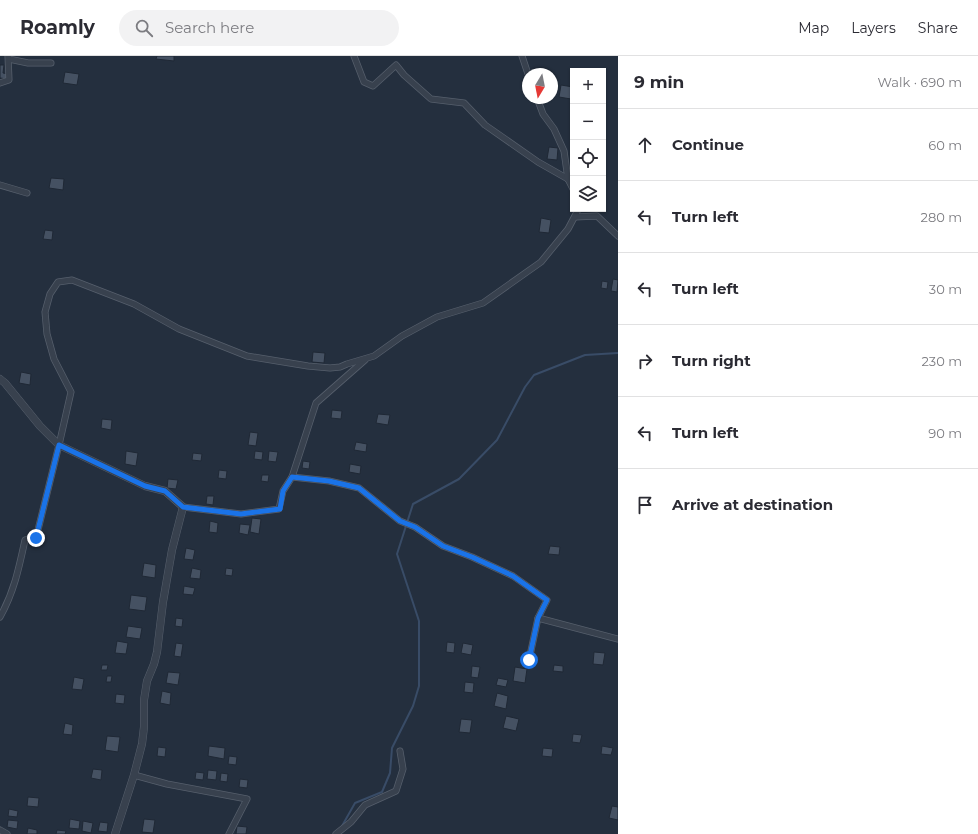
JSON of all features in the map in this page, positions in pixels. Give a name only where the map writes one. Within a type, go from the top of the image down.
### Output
[{"type":"street","points":[[354,56],[364,82],[373,86],[396,65],[404,75],[431,99],[464,103],[485,125],[538,162],[568,179]]},
{"type":"street","points":[[522,56],[526,68]]},
{"type":"street","points":[[0,83],[9,80],[9,58],[28,63],[51,63]]},
{"type":"street","points":[[539,104],[543,114],[554,129],[564,151],[568,179],[570,183]]},
{"type":"street","points":[[0,185],[27,193]]},
{"type":"street","points":[[0,617],[9,600],[20,567],[25,540],[36,538],[71,392],[54,359],[47,334],[45,312],[50,294],[58,282],[72,280],[134,304],[179,329],[247,356],[308,366],[340,368],[347,364],[374,356],[402,336],[437,317],[483,303],[541,262],[568,229],[577,212]]},
{"type":"street","points":[[575,217],[597,216],[618,236]]},
{"type":"street","points":[[0,379],[5,383],[40,426],[59,445],[145,486],[165,491],[183,507],[241,514],[280,509],[283,491],[292,477],[316,403],[367,358]]},
{"type":"street","points":[[292,477],[329,481],[359,488],[400,521],[415,527],[443,546],[472,557],[513,576],[547,600],[538,618],[529,660]]},
{"type":"street","points":[[115,834],[134,775],[142,744],[144,727],[144,700],[147,681],[157,652],[163,602],[172,550],[183,507]]},
{"type":"street","points":[[538,618],[618,639]]},
{"type":"street","points":[[336,834],[351,822],[365,805],[396,791],[403,769],[400,751]]},
{"type":"street","points":[[134,775],[167,784],[247,799],[229,834]]},
{"type":"street","points":[[0,830],[8,834]]},
{"type":"building","points":[[157,56],[174,56],[174,61],[156,59]]},
{"type":"building","points":[[0,65],[4,65],[3,73],[8,74],[7,79],[0,78]]},
{"type":"building","points":[[65,72],[79,74],[77,85],[63,83]]},
{"type":"building","points":[[561,85],[570,86],[570,99],[559,97]]},
{"type":"building","points":[[549,147],[558,148],[557,160],[547,159]]},
{"type":"building","points":[[51,178],[64,179],[63,190],[49,188]]},
{"type":"building","points":[[541,218],[551,220],[549,233],[539,232]]},
{"type":"building","points":[[45,230],[53,231],[52,240],[43,239]]},
{"type":"building","points":[[613,279],[618,280],[617,292],[611,291]]},
{"type":"building","points":[[602,281],[608,282],[607,289],[601,288]]},
{"type":"building","points":[[313,352],[325,353],[324,363],[312,362]]},
{"type":"building","points":[[21,372],[31,374],[30,385],[19,383]]},
{"type":"building","points":[[332,410],[342,411],[341,419],[331,418]]},
{"type":"building","points":[[378,414],[390,415],[388,425],[376,423]]},
{"type":"building","points":[[102,419],[112,420],[111,430],[101,428]]},
{"type":"building","points":[[250,432],[258,433],[256,446],[248,445]]},
{"type":"building","points":[[356,442],[367,444],[366,452],[354,450]]},
{"type":"building","points":[[126,451],[138,453],[136,466],[125,464]]},
{"type":"building","points":[[255,451],[263,452],[262,460],[254,459]]},
{"type":"building","points":[[269,451],[278,452],[276,462],[268,461]]},
{"type":"building","points":[[193,453],[202,454],[201,461],[192,460]]},
{"type":"building","points":[[303,461],[310,462],[309,469],[302,468]]},
{"type":"building","points":[[350,464],[361,466],[360,474],[349,472]]},
{"type":"building","points":[[219,470],[227,471],[226,479],[218,478]]},
{"type":"building","points":[[262,475],[269,475],[268,482],[261,481]]},
{"type":"building","points":[[168,479],[178,480],[176,489],[167,488]]},
{"type":"building","points":[[207,496],[214,496],[213,505],[206,504]]},
{"type":"building","points":[[252,518],[261,519],[259,534],[250,532]]},
{"type":"building","points":[[210,521],[218,523],[217,533],[209,532]]},
{"type":"building","points":[[240,524],[250,525],[248,535],[239,533]]},
{"type":"building","points":[[550,546],[560,547],[559,555],[548,554]]},
{"type":"building","points":[[186,548],[195,550],[193,560],[184,559]]},
{"type":"building","points":[[144,563],[156,565],[155,578],[142,576]]},
{"type":"building","points":[[192,568],[201,570],[200,579],[190,578]]},
{"type":"building","points":[[226,568],[233,569],[232,576],[225,575]]},
{"type":"building","points":[[184,586],[195,588],[193,595],[183,594]]},
{"type":"building","points":[[131,595],[147,597],[145,611],[129,609]]},
{"type":"building","points":[[176,618],[183,619],[182,627],[175,626]]},
{"type":"building","points":[[128,626],[142,628],[140,639],[126,637]]},
{"type":"building","points":[[117,641],[128,643],[126,654],[115,653]]},
{"type":"building","points":[[447,642],[455,643],[454,653],[446,652]]},
{"type":"building","points":[[176,643],[183,644],[181,657],[174,656]]},
{"type":"building","points":[[463,643],[473,645],[471,655],[461,653]]},
{"type":"building","points":[[594,652],[605,653],[603,665],[593,664]]},
{"type":"building","points":[[102,665],[108,665],[107,670],[101,670]]},
{"type":"building","points":[[554,665],[563,666],[563,672],[553,671]]},
{"type":"building","points":[[472,666],[480,667],[478,678],[471,677]]},
{"type":"building","points":[[515,667],[527,669],[525,683],[513,681]]},
{"type":"building","points":[[168,672],[180,673],[178,685],[166,683]]},
{"type":"building","points":[[107,676],[112,676],[111,682],[106,682]]},
{"type":"building","points":[[74,677],[84,679],[82,690],[72,689]]},
{"type":"building","points":[[498,678],[508,680],[506,687],[496,685]]},
{"type":"building","points":[[465,682],[474,683],[473,693],[464,692]]},
{"type":"building","points":[[162,691],[171,693],[170,705],[160,703]]},
{"type":"building","points":[[497,693],[508,696],[506,709],[494,706]]},
{"type":"building","points":[[116,694],[125,695],[124,704],[115,703]]},
{"type":"building","points":[[506,716],[519,719],[516,731],[503,728]]},
{"type":"building","points":[[461,719],[472,720],[470,733],[459,732]]},
{"type":"building","points":[[65,723],[73,725],[72,735],[63,734]]},
{"type":"building","points":[[573,734],[582,735],[580,743],[572,742]]},
{"type":"building","points":[[107,736],[120,737],[118,752],[105,750]]},
{"type":"building","points":[[209,746],[225,748],[224,759],[208,756]]},
{"type":"building","points":[[602,746],[613,748],[611,755],[601,754]]},
{"type":"building","points":[[158,747],[166,748],[165,757],[157,756]]},
{"type":"building","points":[[543,748],[553,749],[552,757],[542,756]]},
{"type":"building","points":[[229,756],[237,757],[236,765],[228,764]]},
{"type":"building","points":[[93,769],[102,770],[101,780],[91,778]]},
{"type":"building","points":[[208,770],[217,771],[216,780],[207,779]]},
{"type":"building","points":[[196,772],[204,773],[203,780],[195,779]]},
{"type":"building","points":[[221,773],[228,774],[227,782],[220,781]]},
{"type":"building","points":[[240,779],[248,780],[247,788],[239,787]]},
{"type":"building","points":[[28,797],[39,798],[38,807],[27,806]]},
{"type":"building","points":[[612,806],[618,807],[618,820],[609,818]]},
{"type":"building","points":[[9,809],[18,811],[17,817],[8,816]]},
{"type":"building","points":[[70,819],[80,821],[79,829],[69,828]]},
{"type":"building","points":[[144,819],[155,820],[153,833],[142,832]]},
{"type":"building","points":[[8,820],[18,821],[17,829],[7,827]]},
{"type":"building","points":[[83,821],[93,823],[91,833],[82,831]]},
{"type":"building","points":[[100,822],[108,823],[107,832],[98,831]]},
{"type":"building","points":[[237,826],[247,827],[246,834],[236,834]]},
{"type":"building","points":[[28,828],[37,830],[37,834],[27,834]]},
{"type":"building","points":[[57,830],[66,831],[65,834],[56,834]]},
{"type":"waterway","points":[[342,826],[355,803],[382,792],[390,773],[392,748],[413,706],[419,686],[419,621],[397,554],[413,504],[459,479],[497,440],[525,387],[534,375],[585,355],[618,353]]},
{"type":"route","points":[[36,538],[36,533],[47,496],[59,445],[145,486],[165,491],[183,507],[241,514],[280,509],[283,491],[292,477],[329,481],[359,488],[400,521],[415,527],[443,546],[472,557],[513,576],[547,600],[538,618],[529,660]]}]
